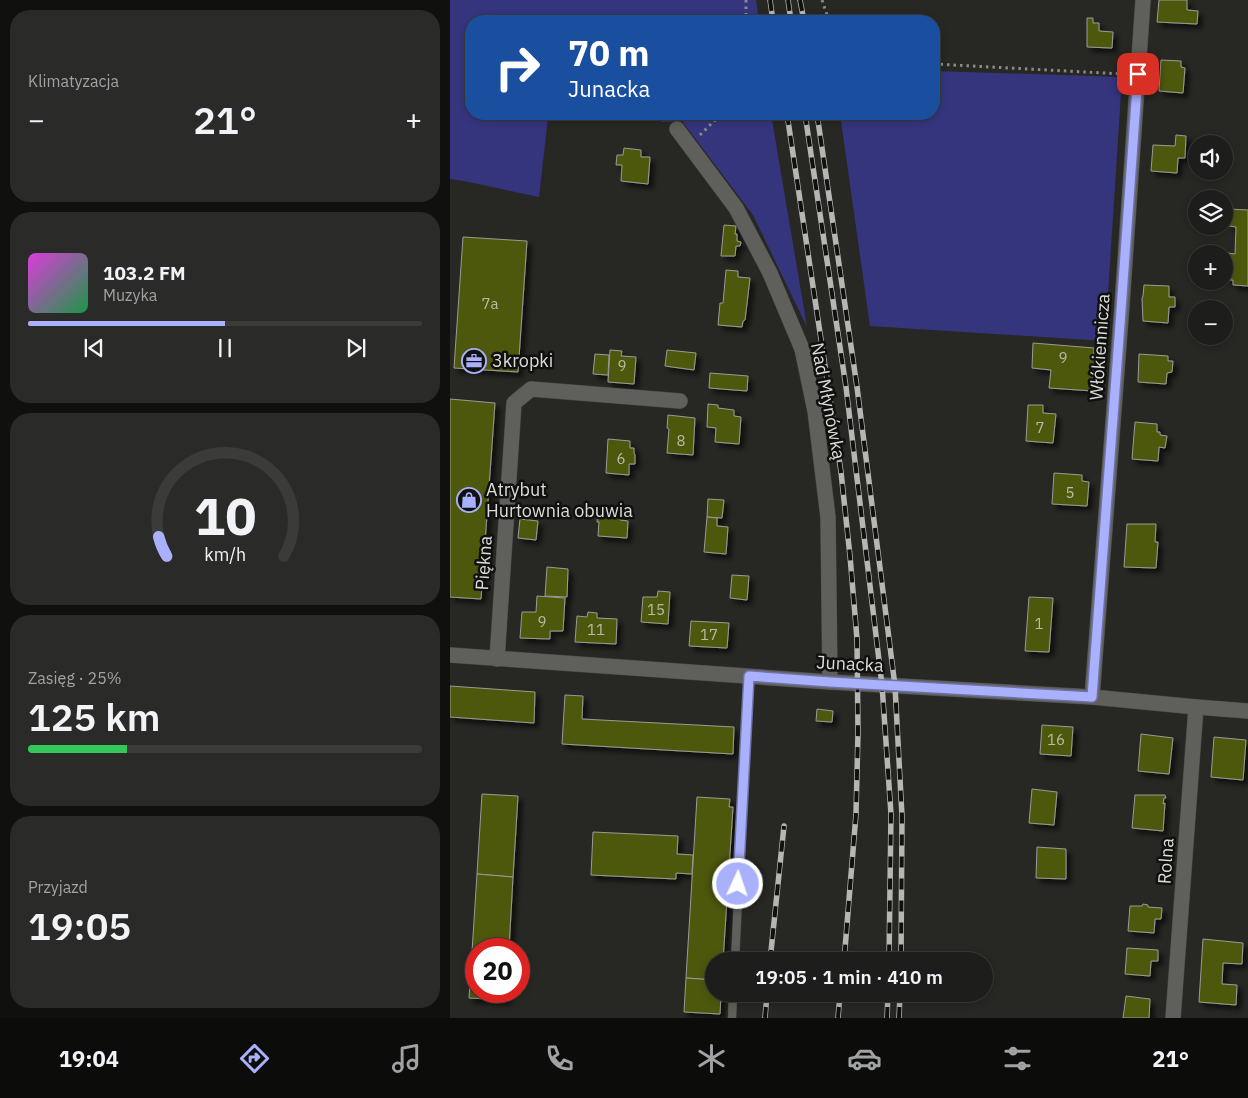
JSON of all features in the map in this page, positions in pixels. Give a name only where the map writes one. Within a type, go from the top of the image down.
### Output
[{"type":"street","name":"Włókiennicza","points":[[1092,697],[1122,305],[1142,0]]},
{"type":"street","name":"Nad Młynówką","points":[[677,129],[736,208],[770,273],[802,349],[815,411],[828,517],[830,682]]},
{"type":"street","name":"Piękna","points":[[497,659],[514,403],[531,389],[680,401]]},
{"type":"street","name":"Junacka","points":[[450,655],[830,682],[1092,697],[1248,710]]},
{"type":"street","name":"Rolna","points":[[1173,1018],[1196,707]]},
{"type":"lane","points":[[735,952],[749,676]]},
{"type":"lane","points":[[732,1018],[733,1002]]},
{"type":"path","points":[[746,0],[746,15]]},
{"type":"path","points":[[822,0],[827,15]]},
{"type":"path","points":[[940,64],[1138,74]]},
{"type":"path","points":[[689,146],[716,120]]},
{"type":"shaded area","points":[[450,0],[756,0],[758,15],[465,15],[465,120],[548,120],[539,197],[450,179]]},
{"type":"shaded area","points":[[940,71],[1122,77],[1105,341],[870,326],[841,120],[940,120]]},
{"type":"shaded area","points":[[660,120],[772,120],[807,327],[753,215],[682,121],[662,122]]},
{"type":"building","points":[[1159,0],[1187,0],[1187,10],[1198,11],[1197,24],[1157,22]]},
{"type":"building","points":[[1087,18],[1093,18],[1093,23],[1099,23],[1099,31],[1113,32],[1112,48],[1087,47]]},
{"type":"building","points":[[1161,60],[1181,61],[1181,67],[1185,68],[1183,93],[1159,91]]},
{"type":"building","points":[[1176,135],[1186,136],[1185,158],[1178,158],[1177,173],[1151,171],[1153,145],[1175,146]]},
{"type":"building","points":[[624,148],[641,150],[641,157],[650,157],[648,184],[621,181],[622,165],[616,165],[617,155],[623,155]]},
{"type":"building","points":[[1233,209],[1248,210],[1248,286],[1233,285],[1233,254],[1235,254],[1236,227],[1233,227]]},
{"type":"building","points":[[724,225],[736,226],[735,234],[737,234],[737,241],[741,242],[740,246],[736,246],[735,256],[721,256]]},
{"type":"building","points":[[463,237],[527,241],[518,372],[454,368]]},
{"type":"building","points":[[726,270],[738,271],[738,277],[750,278],[745,320],[742,327],[718,325],[720,303],[723,303]]},
{"type":"building","points":[[1144,285],[1169,286],[1169,297],[1175,297],[1175,307],[1169,307],[1168,323],[1143,321],[1142,298]]},
{"type":"building","points":[[1033,343],[1094,348],[1093,391],[1049,388],[1051,370],[1032,368]]},
{"type":"building","points":[[610,350],[622,351],[621,356],[636,357],[634,384],[608,382]]},
{"type":"building","points":[[667,350],[696,353],[694,370],[665,366]]},
{"type":"building","points":[[595,354],[609,355],[608,375],[593,374]]},
{"type":"building","points":[[1139,354],[1168,356],[1168,361],[1173,361],[1172,372],[1167,373],[1166,384],[1138,382]]},
{"type":"building","points":[[710,373],[748,376],[747,391],[709,388]]},
{"type":"building","name":"Atrybut Hurtownia obuwia","points":[[450,399],[495,403],[481,599],[450,597]]},
{"type":"building","points":[[708,404],[718,405],[718,408],[734,410],[734,416],[741,417],[739,444],[715,442],[716,428],[707,427]]},
{"type":"building","points":[[1028,405],[1043,405],[1043,413],[1056,414],[1053,443],[1026,441]]},
{"type":"building","points":[[668,415],[695,418],[693,455],[667,453]]},
{"type":"building","points":[[1135,422],[1157,424],[1157,432],[1160,432],[1160,435],[1167,436],[1165,448],[1159,447],[1158,461],[1132,459]]},
{"type":"building","points":[[608,439],[630,441],[630,448],[634,448],[635,464],[629,464],[629,475],[606,473]]},
{"type":"building","points":[[1054,473],[1082,475],[1082,481],[1089,482],[1087,506],[1052,504]]},
{"type":"building","points":[[708,499],[724,500],[722,518],[707,517]]},
{"type":"building","points":[[598,509],[620,511],[620,520],[628,521],[627,538],[598,536]]},
{"type":"building","points":[[707,517],[717,518],[717,526],[728,527],[726,554],[704,552]]},
{"type":"building","points":[[520,519],[538,521],[536,540],[518,538]]},
{"type":"building","points":[[1127,524],[1156,524],[1155,542],[1158,542],[1156,568],[1124,567]]},
{"type":"building","points":[[547,567],[568,569],[567,597],[545,596]]},
{"type":"building","points":[[732,575],[749,576],[747,600],[730,598]]},
{"type":"building","points":[[658,591],[670,592],[668,624],[641,622],[643,597],[657,597]]},
{"type":"building","points":[[537,596],[565,598],[563,631],[550,631],[550,639],[520,638],[522,612],[536,612]]},
{"type":"building","points":[[1029,597],[1053,598],[1049,652],[1025,651]]},
{"type":"building","points":[[588,612],[597,613],[597,618],[617,619],[616,644],[575,642],[577,616],[587,617]]},
{"type":"building","points":[[691,621],[729,623],[727,648],[689,646]]},
{"type":"building","points":[[450,686],[535,692],[534,723],[450,717]]},
{"type":"building","points":[[565,695],[583,696],[582,719],[734,727],[733,754],[562,744]]},
{"type":"building","points":[[817,709],[833,711],[832,722],[816,721]]},
{"type":"building","points":[[1042,725],[1073,727],[1071,756],[1040,754]]},
{"type":"building","points":[[1141,734],[1173,738],[1169,774],[1138,771]]},
{"type":"building","points":[[1214,737],[1246,740],[1243,780],[1211,777]]},
{"type":"building","points":[[1032,789],[1057,792],[1054,825],[1029,823]]},
{"type":"building","points":[[482,794],[518,796],[513,877],[477,874]]},
{"type":"building","points":[[1135,795],[1165,795],[1163,831],[1132,828]]},
{"type":"building","points":[[697,797],[730,799],[729,807],[733,807],[724,952],[705,952],[705,979],[686,978]]},
{"type":"building","points":[[593,832],[678,836],[677,854],[693,855],[692,874],[676,873],[676,879],[591,875]]},
{"type":"building","points":[[1037,847],[1066,849],[1066,879],[1036,878]]},
{"type":"building","points":[[477,874],[513,877],[510,938],[473,938]]},
{"type":"building","points":[[1143,904],[1148,905],[1148,907],[1162,908],[1161,919],[1155,919],[1154,933],[1128,931],[1130,906],[1142,906]]},
{"type":"building","points":[[1203,939],[1243,943],[1242,964],[1223,963],[1222,984],[1237,985],[1236,1005],[1199,1002]]},
{"type":"building","points":[[1127,948],[1158,950],[1158,961],[1151,961],[1150,976],[1125,974]]},
{"type":"building","points":[[686,978],[705,979],[705,1002],[721,1002],[720,1014],[684,1012]]},
{"type":"building","points":[[1126,996],[1150,999],[1149,1018],[1123,1018]]},
{"type":"railway","points":[[770,0],[772,15]]},
{"type":"railway","points":[[788,0],[790,15]]},
{"type":"railway","points":[[800,0],[803,15]]},
{"type":"railway","points":[[788,120],[841,472],[857,639],[858,733],[856,814],[845,952]]},
{"type":"railway","points":[[806,120],[846,387],[882,685],[891,814],[889,952]]},
{"type":"railway","points":[[818,120],[857,387],[895,686],[902,816],[901,952]]},
{"type":"railway","points":[[771,952],[784,826]]},
{"type":"railway","points":[[765,1018],[766,1002]]},
{"type":"railway","points":[[838,1018],[839,1002]]},
{"type":"railway","points":[[887,1018],[888,1002]]},
{"type":"railway","points":[[899,1018],[900,1002]]},
{"type":"place","name":"3kropki","points":[[474,361]]},
{"type":"place","name":"Atrybut Hurtownia obuwia","points":[[469,500]]},
{"type":"route","points":[[738,884],[749,676],[1092,697],[1138,74]]}]
